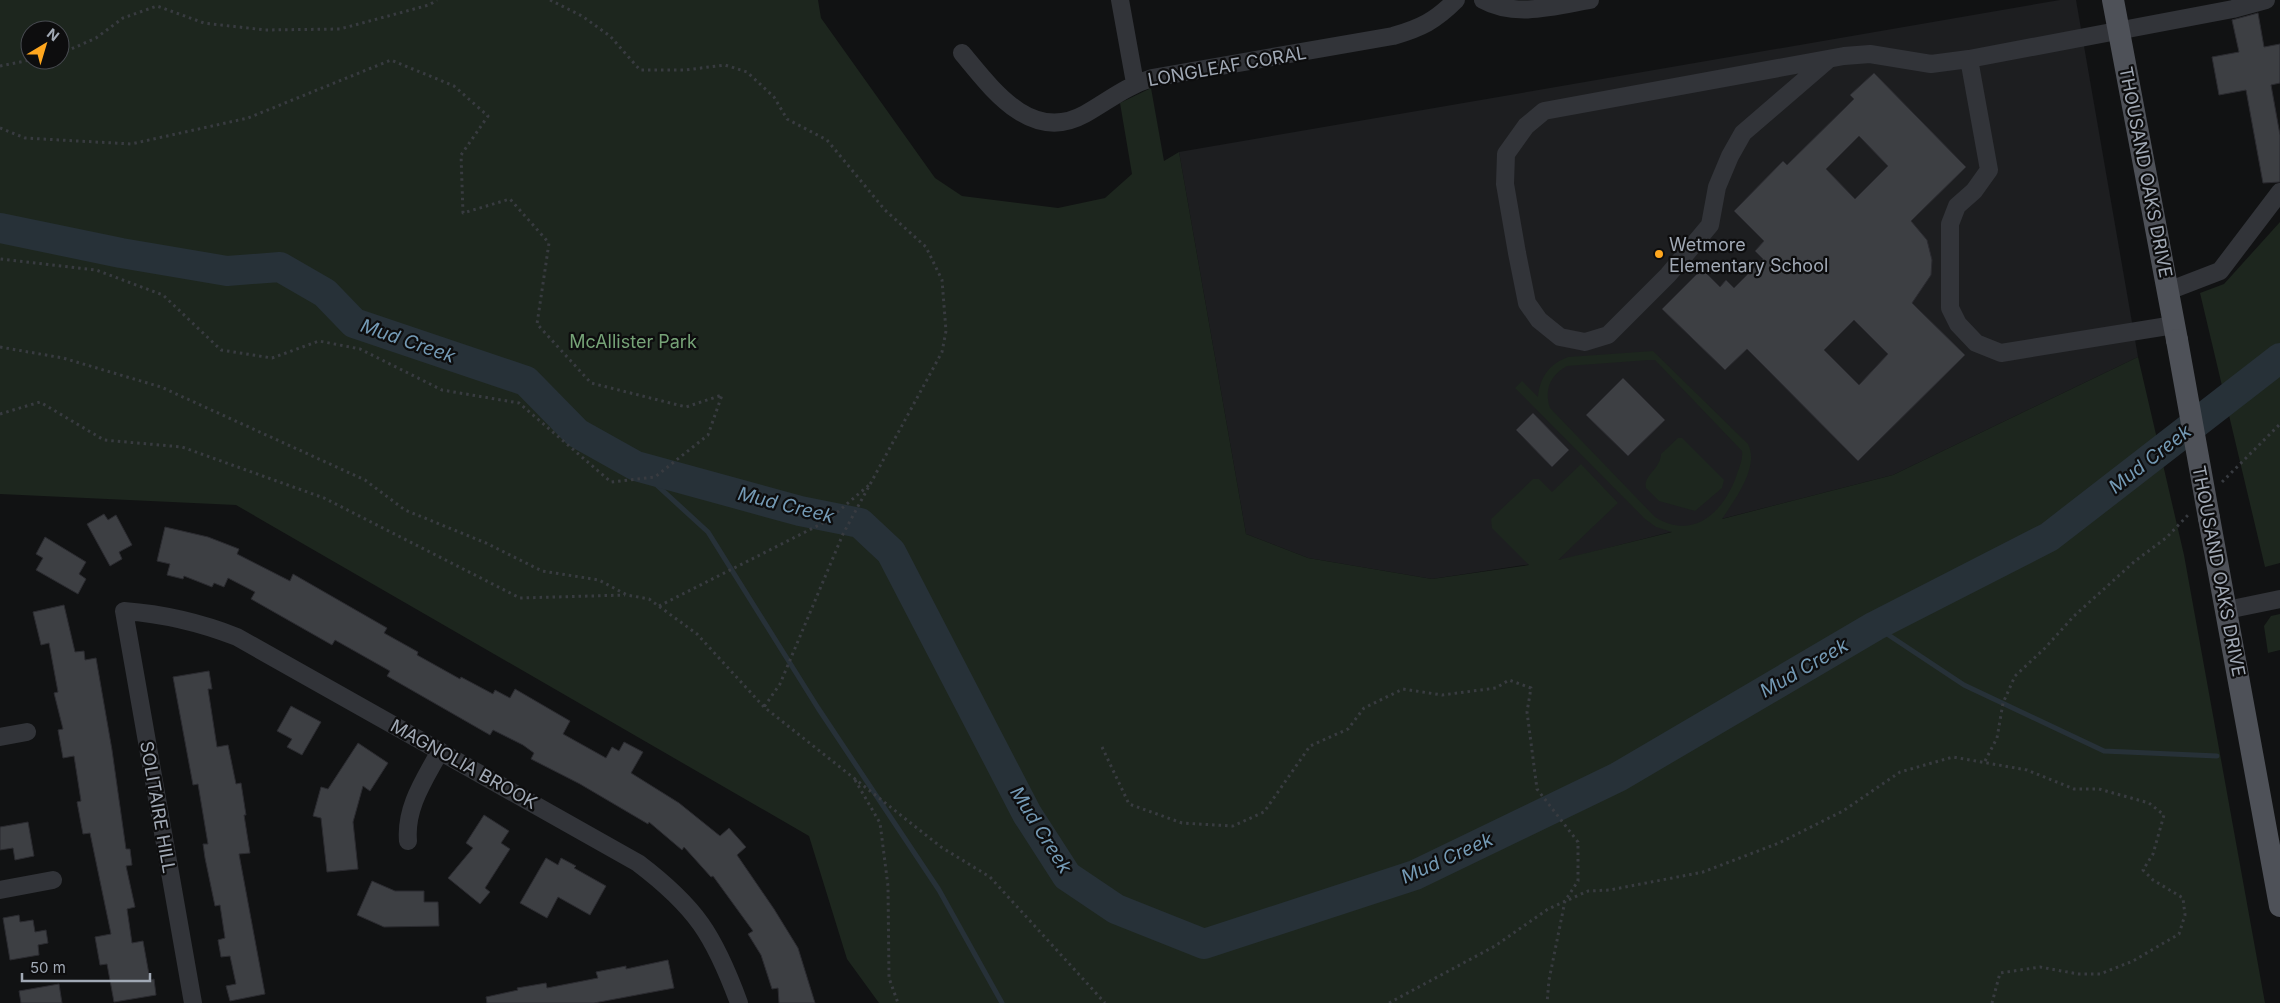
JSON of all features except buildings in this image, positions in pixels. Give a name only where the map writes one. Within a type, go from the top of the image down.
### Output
[{"type":"main road","name":"THOUSAND OAKS DRIVE","points":[[2113,0],[2176,332],[2201,515],[2227,610],[2273,827],[2280,906]]},
{"type":"street","points":[[1120,0],[1135,83]]},
{"type":"street","name":"LONGLEAF CORAL","points":[[962,54],[1007,105],[1035,119],[1049,121],[1075,119],[1135,83],[1152,78],[1392,36],[1430,23],[1456,0]]},
{"type":"street","points":[[1482,0],[1510,9],[1523,10],[1590,0]]},
{"type":"street","points":[[1829,59],[1743,133],[1730,156],[1717,187],[1710,225],[1668,275],[1608,335],[1585,342],[1578,341],[1560,337],[1539,320],[1527,303],[1505,184],[1506,154],[1526,126],[1544,111],[1829,59],[1870,54],[1931,64],[1969,59],[2224,10],[2266,0]]},
{"type":"street","points":[[1969,59],[1989,170],[1974,191],[1957,206],[1950,224],[1950,308],[1958,324],[1976,343],[2001,353],[2176,332]]},
{"type":"street","points":[[2168,291],[2220,271],[2280,192]]},
{"type":"street","points":[[2227,610],[2280,599]]},
{"type":"street","name":"MAGNOLIA BROOK","points":[[124,612],[176,617],[204,624],[237,637],[638,863],[687,904],[713,940],[725,965],[738,1003]]},
{"type":"street","name":"SOLITAIRE HILL","points":[[124,612],[193,1003]]},
{"type":"street","points":[[0,737],[27,732]]},
{"type":"street","points":[[408,841],[407,829],[411,806],[440,751]]},
{"type":"street","points":[[0,890],[53,880]]},
{"type":"path","points":[[70,50],[96,38],[123,18],[157,6],[204,22],[230,26],[265,30],[340,29],[429,5],[437,0]]},
{"type":"path","points":[[550,0],[582,16],[610,36],[640,70],[685,70],[725,65],[746,72],[774,97],[787,119],[827,140],[884,210],[926,248],[942,280],[946,330],[942,352],[843,534],[780,684],[764,707]]},
{"type":"path","points":[[0,128],[25,138],[131,144],[248,118],[391,60],[454,86],[488,116],[461,155],[463,213],[510,199],[549,243],[537,324],[591,383],[686,407],[722,396],[708,435],[655,477],[611,482],[519,403],[442,390],[360,349],[319,341],[272,358],[221,350],[163,295],[96,270],[0,259]]},
{"type":"path","points":[[0,66],[20,62]]},
{"type":"path","points":[[0,347],[63,358],[161,387],[365,480],[405,510],[486,543],[542,571],[599,580],[627,595]]},
{"type":"path","points":[[0,414],[40,402],[104,440],[182,447],[324,498],[520,598],[627,595],[649,599],[697,634],[764,707],[941,847],[990,877],[1105,1003]]},
{"type":"path","points":[[2220,484],[2280,424]]},
{"type":"path","points":[[659,606],[827,521],[872,483]]},
{"type":"path","points":[[1985,761],[1997,738],[2003,703],[2015,676],[2045,648],[2080,610],[2135,561],[2201,515]]},
{"type":"path","points":[[1102,747],[1129,804],[1182,823],[1233,826],[1264,812],[1310,746],[1348,729],[1364,708],[1403,690],[1442,695],[1496,688],[1509,680],[1531,688],[1527,712],[1537,789],[1578,842],[1578,881],[1566,901],[1549,980],[1547,1003]]},
{"type":"path","points":[[1389,1003],[1495,946],[1548,909],[1588,891],[1610,890],[1703,872],[1779,843],[1843,811],[1900,772],[1952,757],[1985,761],[2027,770],[2074,789],[2099,789],[2149,803],[2164,815],[2153,854],[2143,870],[2153,880],[2183,898],[2185,915],[2179,934],[2133,961],[2100,974],[2078,974],[2040,967],[2000,973],[1992,1003]]},
{"type":"path","points":[[854,777],[880,823],[888,886],[889,978],[898,1003]]},
{"type":"shaded area","name":"Wetmore Elementary School","points":[[2060,0],[2076,0],[2138,357],[1893,475],[1565,559],[1432,579],[1308,558],[1246,534],[1179,152]]},
{"type":"green space","name":"McAllister Park","points":[[0,0],[818,0],[821,18],[935,178],[962,196],[1058,208],[1105,198],[1132,174],[1120,103],[1151,88],[1164,161],[1179,152],[1246,534],[1308,558],[1432,579],[1529,565],[1492,528],[1491,519],[1533,479],[1539,479],[1552,492],[1581,464],[1618,503],[1558,560],[1672,532],[1656,527],[1645,519],[1515,388],[1522,381],[1538,397],[1543,377],[1556,363],[1568,357],[1653,351],[1748,444],[1751,453],[1751,463],[1748,473],[1739,493],[1722,519],[1893,475],[2138,357],[2184,555],[2265,1003],[879,1003],[847,959],[809,836],[236,505],[0,494]],"holes":[[[1655,360],[1742,451],[1736,477],[1723,501],[1705,519],[1694,524],[1682,526],[1669,524],[1655,517],[1550,408],[1548,401],[1548,389],[1553,378],[1567,366]]]},
{"type":"green space","points":[[2280,222],[2280,563],[2265,567],[2200,293],[2224,284]]},
{"type":"green space","points":[[1678,438],[1682,438],[1724,480],[1722,488],[1695,511],[1659,501],[1646,488],[1647,479],[1658,464],[1661,454]]},
{"type":"green space","points":[[2280,614],[2280,650],[2268,653],[2264,626],[2271,616]]},
{"type":"waterway","name":"Mud Creek","points":[[0,228],[121,253],[227,271],[280,267],[325,293],[354,323],[526,381],[577,433],[636,466],[800,511],[860,523],[891,552],[1027,814],[1067,876],[1116,909],[1204,944],[1415,875],[1618,777],[1875,626],[2049,537],[2280,358]]},
{"type":"waterway","points":[[636,466],[708,532],[818,708],[939,890],[1002,1003]]},
{"type":"waterway","points":[[1875,626],[1964,685],[2104,751],[2217,756]]},
{"type":"place","name":"Wetmore Elementary School","points":[[1659,254]]}]
